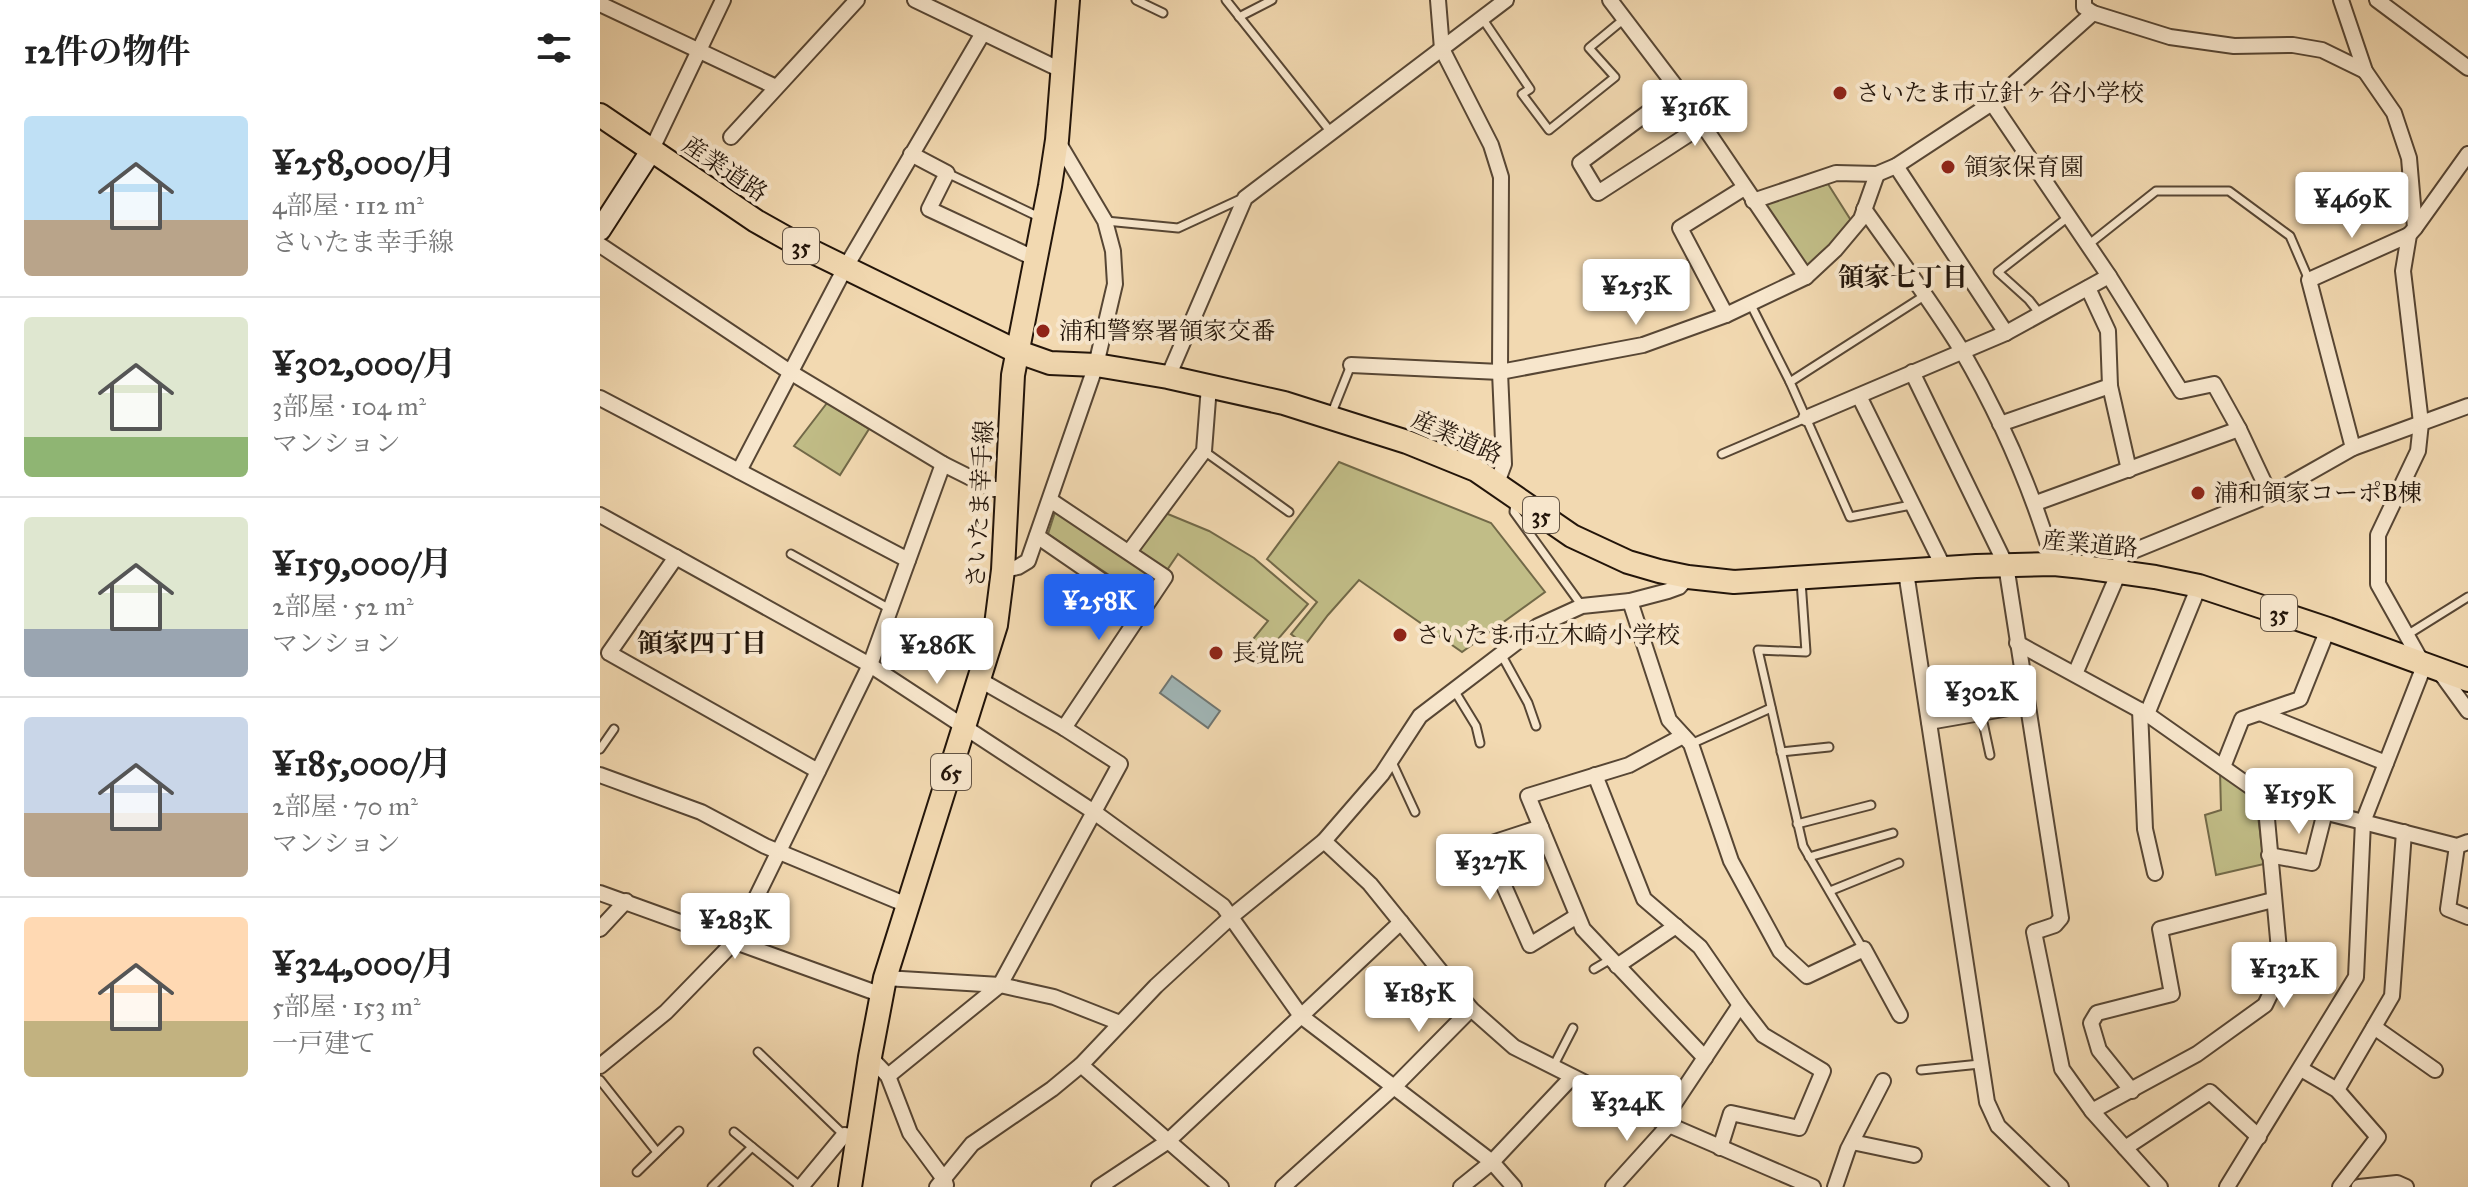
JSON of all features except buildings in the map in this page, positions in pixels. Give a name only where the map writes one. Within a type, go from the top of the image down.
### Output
[{"type":"main road","name":"さいたま幸手線","points":[[850,1187],[851,1136],[884,986],[996,625],[1003,570],[1016,351],[1045,219],[1057,140],[1068,0]]},
{"type":"main road","name":"産業道路","points":[[600,115],[756,221],[844,270],[1016,351],[1050,363],[1096,365],[1168,377],[1330,416],[1458,461],[1497,483],[1572,536],[1628,562],[1688,577],[1734,582],[2006,565],[2054,564],[2119,572],[2199,586],[2468,680]]},
{"type":"street","points":[[600,230],[651,151],[723,0]]},
{"type":"street","points":[[731,137],[857,0]]},
{"type":"street","points":[[915,0],[1063,71]]},
{"type":"street","points":[[1438,0],[1442,49],[1491,145],[1501,177],[1500,372],[1504,464],[1497,483]]},
{"type":"street","points":[[1168,377],[1245,198],[1506,0]]},
{"type":"street","points":[[1610,0],[1703,125],[1806,277]]},
{"type":"street","points":[[2084,0],[2084,7],[2093,13],[2170,37],[2234,46],[2293,45],[2322,50],[2365,71]]},
{"type":"street","points":[[2341,0],[2365,71],[2394,113],[2409,158],[2412,231],[2403,271],[2421,423],[2418,451],[2378,535],[2378,584],[2407,635],[2468,711]]},
{"type":"street","points":[[2377,0],[2468,68]]},
{"type":"street","points":[[600,4],[776,87]]},
{"type":"street","points":[[1753,201],[1836,173],[1877,174],[1896,166],[1992,103],[2093,13]]},
{"type":"street","points":[[739,471],[844,270],[983,33]]},
{"type":"street","points":[[1678,90],[1580,163],[1598,193],[1703,125]]},
{"type":"street","points":[[1992,103],[2109,276],[2181,391],[2214,384],[2270,495]]},
{"type":"street","points":[[1003,570],[1028,561],[1096,365],[1115,284],[1113,251],[1105,221],[1057,140]]},
{"type":"street","points":[[911,154],[947,173],[929,209],[1036,259]]},
{"type":"street","points":[[2353,448],[2309,280],[2412,231],[2468,154]]},
{"type":"street","points":[[1896,166],[2006,333]]},
{"type":"street","points":[[1351,365],[1500,372],[1643,345],[1726,315],[1806,277],[1835,250],[1861,219],[1877,174]]},
{"type":"street","points":[[1726,315],[1680,228],[1744,188]]},
{"type":"street","points":[[1864,209],[1961,350],[2000,424],[2036,503],[2054,564]]},
{"type":"street","points":[[600,245],[790,372],[943,464],[993,489],[1006,489]]},
{"type":"street","points":[[1806,418],[2006,333],[2109,276]]},
{"type":"street","points":[[2088,288],[2108,331],[2110,386],[2129,470]]},
{"type":"street","points":[[1912,372],[2006,565],[2061,918],[2055,925],[2034,932],[2062,1069],[2092,1111],[2160,1187]]},
{"type":"street","points":[[1129,552],[1204,451],[1209,386]]},
{"type":"street","points":[[2000,424],[2110,386]]},
{"type":"street","points":[[1859,396],[1944,568]]},
{"type":"street","points":[[600,398],[908,560]]},
{"type":"street","points":[[2075,674],[2119,572],[2121,556],[2270,495],[2353,448],[2468,406]]},
{"type":"street","points":[[2036,503],[2239,429]]},
{"type":"street","points":[[600,1066],[666,1012],[735,941],[870,665],[943,464]]},
{"type":"street","points":[[1050,500],[1165,577],[1064,728]]},
{"type":"street","points":[[600,515],[870,665],[1094,812],[1223,906],[1301,1016],[1492,1162],[1514,1187]]},
{"type":"street","points":[[1037,536],[1143,609]]},
{"type":"street","points":[[676,557],[605,651],[818,771]]},
{"type":"street","points":[[1906,572],[1987,1102],[1998,1126],[2061,1187]]},
{"type":"street","points":[[870,1057],[888,1076],[910,1133],[942,1184],[972,1144],[1052,1089],[1081,1065],[1120,1023],[1232,916],[1324,841],[1391,760],[1420,716],[1538,626],[1582,606],[1630,601],[1679,587],[1688,577]]},
{"type":"street","points":[[2155,873],[2145,829],[2144,712],[2199,586]]},
{"type":"street","points":[[1630,601],[1669,720],[1687,740],[1731,861],[1780,951],[1807,976],[1864,949],[1900,1015]]},
{"type":"street","points":[[2223,767],[2242,719],[2300,699],[2328,629]]},
{"type":"street","points":[[2017,643],[2144,712],[2265,797],[2462,844],[2448,909],[2468,917]]},
{"type":"street","points":[[2227,1187],[2356,977],[2363,822],[2386,763],[2432,668]]},
{"type":"street","points":[[888,1076],[1000,985],[1120,764],[980,680]]},
{"type":"street","points":[[1929,722],[2026,705]]},
{"type":"street","points":[[2260,713],[2386,763]]},
{"type":"street","points":[[1687,740],[1629,765],[1528,796],[1583,929],[1705,1058]]},
{"type":"street","points":[[600,775],[701,812],[778,851],[907,905]]},
{"type":"street","points":[[1595,775],[1644,899],[1700,947],[1763,1035],[1823,1071],[1799,1128],[1731,1113],[1720,1148]]},
{"type":"street","points":[[2092,1111],[2197,1054],[2265,1005],[2281,972],[2265,797]]},
{"type":"street","points":[[2269,855],[2312,863],[2325,812]]},
{"type":"street","points":[[1541,827],[1486,845],[1530,945],[1577,916]]},
{"type":"street","points":[[2337,1090],[2392,996],[2404,832]]},
{"type":"street","points":[[1324,841],[1370,884],[1471,1009],[1514,1047],[1665,1124],[1804,1186]]},
{"type":"street","points":[[600,893],[735,941],[884,986],[1000,985],[1054,997],[1120,1023]]},
{"type":"street","points":[[2132,1091],[2099,1050],[2091,1023],[2097,1013],[2172,994],[2160,929],[2273,900]]},
{"type":"street","points":[[600,929],[626,901]]},
{"type":"street","points":[[1099,1187],[1167,1142],[1401,922]]},
{"type":"street","points":[[1614,962],[1676,926]]},
{"type":"street","points":[[1613,1187],[1665,1124],[1740,1005]]},
{"type":"street","points":[[1283,1187],[1395,1086],[1471,1009]]},
{"type":"street","points":[[2374,1027],[2435,1070]]},
{"type":"street","points":[[1081,1065],[1221,1187]]},
{"type":"street","points":[[2301,1069],[2337,1090],[2378,1137],[2340,1187]]},
{"type":"street","points":[[1461,1187],[1492,1162],[1572,1077]]},
{"type":"street","points":[[1835,1187],[1852,1142],[1883,1081]]},
{"type":"street","points":[[2125,1148],[2210,1092],[2259,1137]]},
{"type":"street","points":[[801,1187],[851,1136]]},
{"type":"street","points":[[1852,1142],[1914,1155]]},
{"type":"street","points":[[2359,1187],[2397,1183],[2406,1187]]},
{"type":"lane","points":[[1136,0],[1163,13]]},
{"type":"lane","points":[[1226,0],[1330,131]]},
{"type":"lane","points":[[1239,17],[1272,0]]},
{"type":"lane","points":[[1482,18],[1530,89],[1522,94],[1549,130],[1615,77],[1589,48],[1624,19]]},
{"type":"lane","points":[[947,173],[1045,219]]},
{"type":"lane","points":[[2088,245],[2156,191],[2229,191],[2290,236],[2309,280]]},
{"type":"lane","points":[[1105,221],[1178,228],[1245,198]]},
{"type":"lane","points":[[2040,314],[1998,272],[2067,218]]},
{"type":"lane","points":[[1790,382],[1924,296]]},
{"type":"lane","points":[[1751,305],[1790,382],[1850,517],[1913,505]]},
{"type":"lane","points":[[1330,416],[1351,365]]},
{"type":"lane","points":[[1722,454],[1806,418]]},
{"type":"lane","points":[[1204,451],[1289,512]]},
{"type":"lane","points":[[1516,496],[1514,512],[1582,606]]},
{"type":"lane","points":[[791,554],[890,609]]},
{"type":"lane","points":[[1801,579],[1806,652],[1758,650],[1803,846],[1864,949]]},
{"type":"lane","points":[[2407,635],[2468,597]]},
{"type":"lane","points":[[1501,654],[1528,703],[1536,726]]},
{"type":"lane","points":[[1454,690],[1476,726],[1480,743]]},
{"type":"lane","points":[[1687,740],[1771,708]]},
{"type":"lane","points":[[1981,713],[1990,755]]},
{"type":"lane","points":[[600,749],[614,729]]},
{"type":"lane","points":[[1781,752],[1829,747]]},
{"type":"lane","points":[[1391,760],[1415,812]]},
{"type":"lane","points":[[1797,824],[1871,805]]},
{"type":"lane","points":[[1809,857],[1893,833]]},
{"type":"lane","points":[[1830,891],[1899,863]]},
{"type":"lane","points":[[1594,969],[1614,962]]},
{"type":"lane","points":[[1553,1067],[1573,1028]]},
{"type":"lane","points":[[758,1052],[851,1136]]},
{"type":"lane","points":[[1921,1070],[1980,1064]]},
{"type":"lane","points":[[600,1080],[657,1152]]},
{"type":"lane","points":[[637,1172],[679,1131]]},
{"type":"lane","points":[[734,1132],[801,1187]]},
{"type":"lane","points":[[717,1186],[752,1147]]},
{"type":"shaded area","points":[[1828,184],[1852,222],[1810,267],[1802,265],[1764,206]]},
{"type":"shaded area","points":[[827,403],[869,429],[840,475],[794,446]]},
{"type":"shaded area","points":[[1339,462],[1491,523],[1545,592],[1462,652],[1359,580],[1305,645],[1291,634],[1317,602],[1267,559]]},
{"type":"shaded area","points":[[1056,509],[1159,579],[1145,599],[1048,534]]},
{"type":"shaded area","points":[[1163,512],[1209,531],[1254,558],[1308,604],[1261,659],[1245,649],[1268,621],[1178,554],[1165,573],[1136,553]]},
{"type":"shaded area","points":[[1172,676],[1220,711],[1208,728],[1160,693]]},
{"type":"shaded area","points":[[2220,771],[2256,800],[2264,864],[2216,875],[2205,815],[2221,810]]},
{"type":"place","name":"さいたま市立針ヶ谷小学校","points":[[1840,93]]},
{"type":"place","name":"領家保育園","points":[[1948,167]]},
{"type":"place","name":"浦和警察署領家交番","points":[[1043,331]]},
{"type":"place","name":"浦和領家コーポB棟","points":[[2198,493]]},
{"type":"place","name":"さいたま市立木崎小学校","points":[[1400,635]]},
{"type":"place","name":"長覚院","points":[[1216,653]]},
{"type":"district","name":"領家七丁目","points":[[1903,277]]},
{"type":"district","name":"領家四丁目","points":[[702,643]]}]
